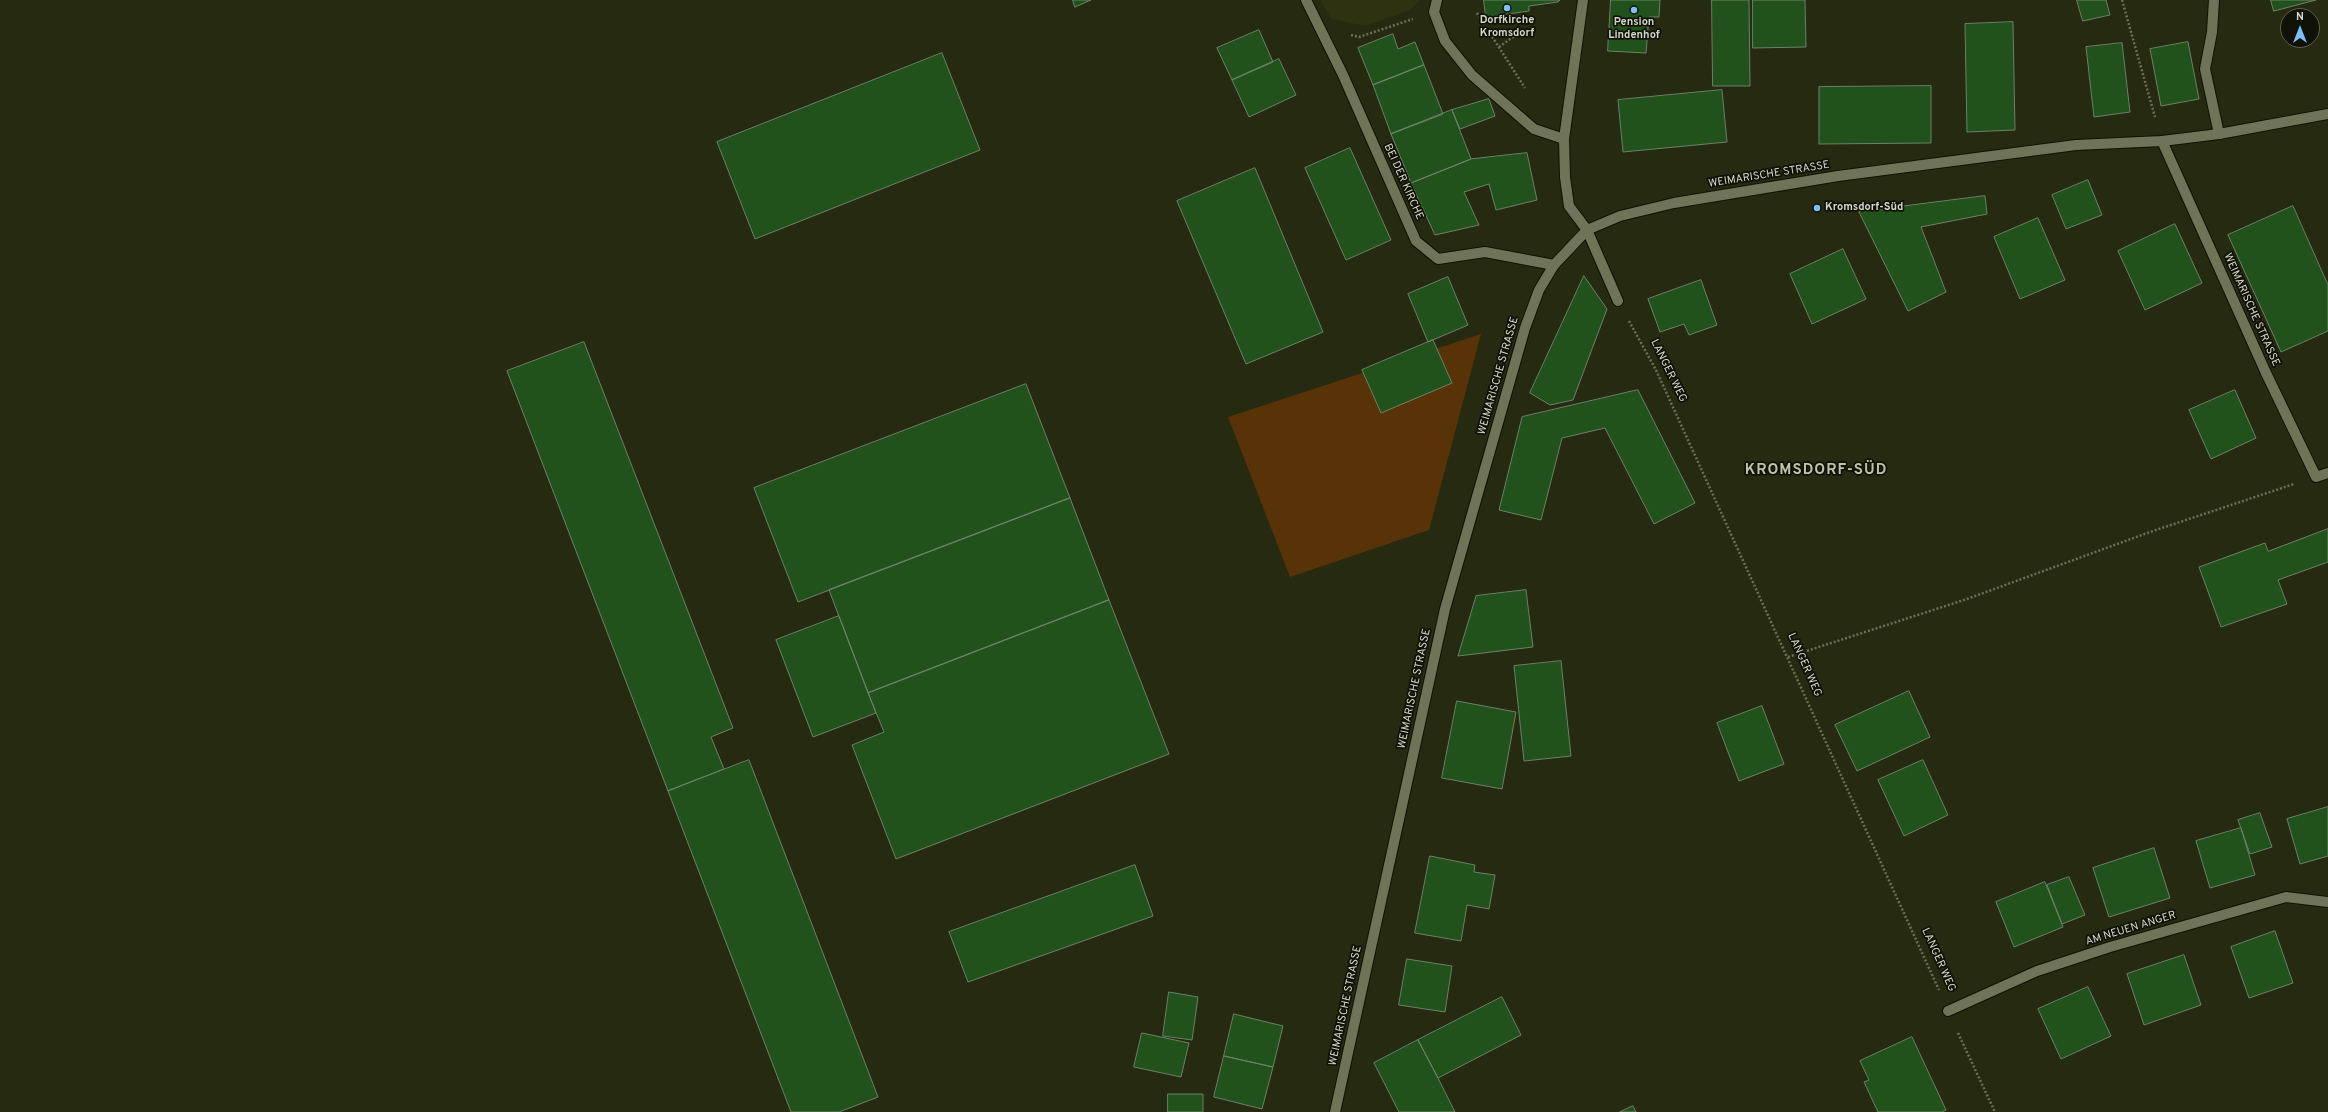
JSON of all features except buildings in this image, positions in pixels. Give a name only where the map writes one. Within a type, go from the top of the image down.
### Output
[{"type":"street","name":"BEI DER KIRCHE","points":[[1306,0],[1320,25],[1416,241],[1438,258],[1485,252],[1554,265]]},
{"type":"street","points":[[1437,0],[1434,12],[1445,41],[1472,75],[1534,129],[1564,139]]},
{"type":"street","points":[[1583,0],[1564,139],[1565,176],[1569,206],[1587,230],[1618,301]]},
{"type":"street","points":[[2214,0],[2215,10],[2205,69],[2219,134]]},
{"type":"street","name":"WEIMARISCHE STRASSE","points":[[1335,1112],[1445,609],[1525,328],[1539,290],[1554,265],[1587,230],[1620,216],[1674,203],[1830,177],[2076,145],[2162,141],[2219,134],[2328,114]]},
{"type":"street","name":"WEIMARISCHE STRASSE","points":[[2162,141],[2266,373],[2316,477]]},
{"type":"street","points":[[2316,477],[2328,473]]},
{"type":"street","name":"AM NEUEN ANGER","points":[[1948,1011],[2037,971],[2118,945],[2286,897],[2328,902]]},
{"type":"path","points":[[2122,0],[2162,141]]},
{"type":"path","points":[[1320,25],[1359,37],[1434,12]]},
{"type":"path","points":[[1477,13],[1529,93],[1534,129]]},
{"type":"path","points":[[1499,47],[1520,32]]},
{"type":"path","name":"LANGER WEG","points":[[1618,301],[1656,370],[1995,1112]]},
{"type":"path","points":[[1788,657],[1967,599],[2150,532],[2316,477]]},
{"type":"shaded area","points":[[1321,0],[1420,0],[1410,10],[1366,26],[1331,19]]},
{"type":"shaded area","points":[[1481,334],[1429,530],[1290,577],[1228,417]]},
{"type":"place","name":"Dorfkirche Kromsdorf","points":[[1507,8]]},
{"type":"place","name":"Pension Lindenhof","points":[[1634,10]]},
{"type":"place","name":"Kromsdorf-Süd","points":[[1817,208]]},
{"type":"district","name":"KROMSDORF-SÜD","points":[[1816,471]]}]
